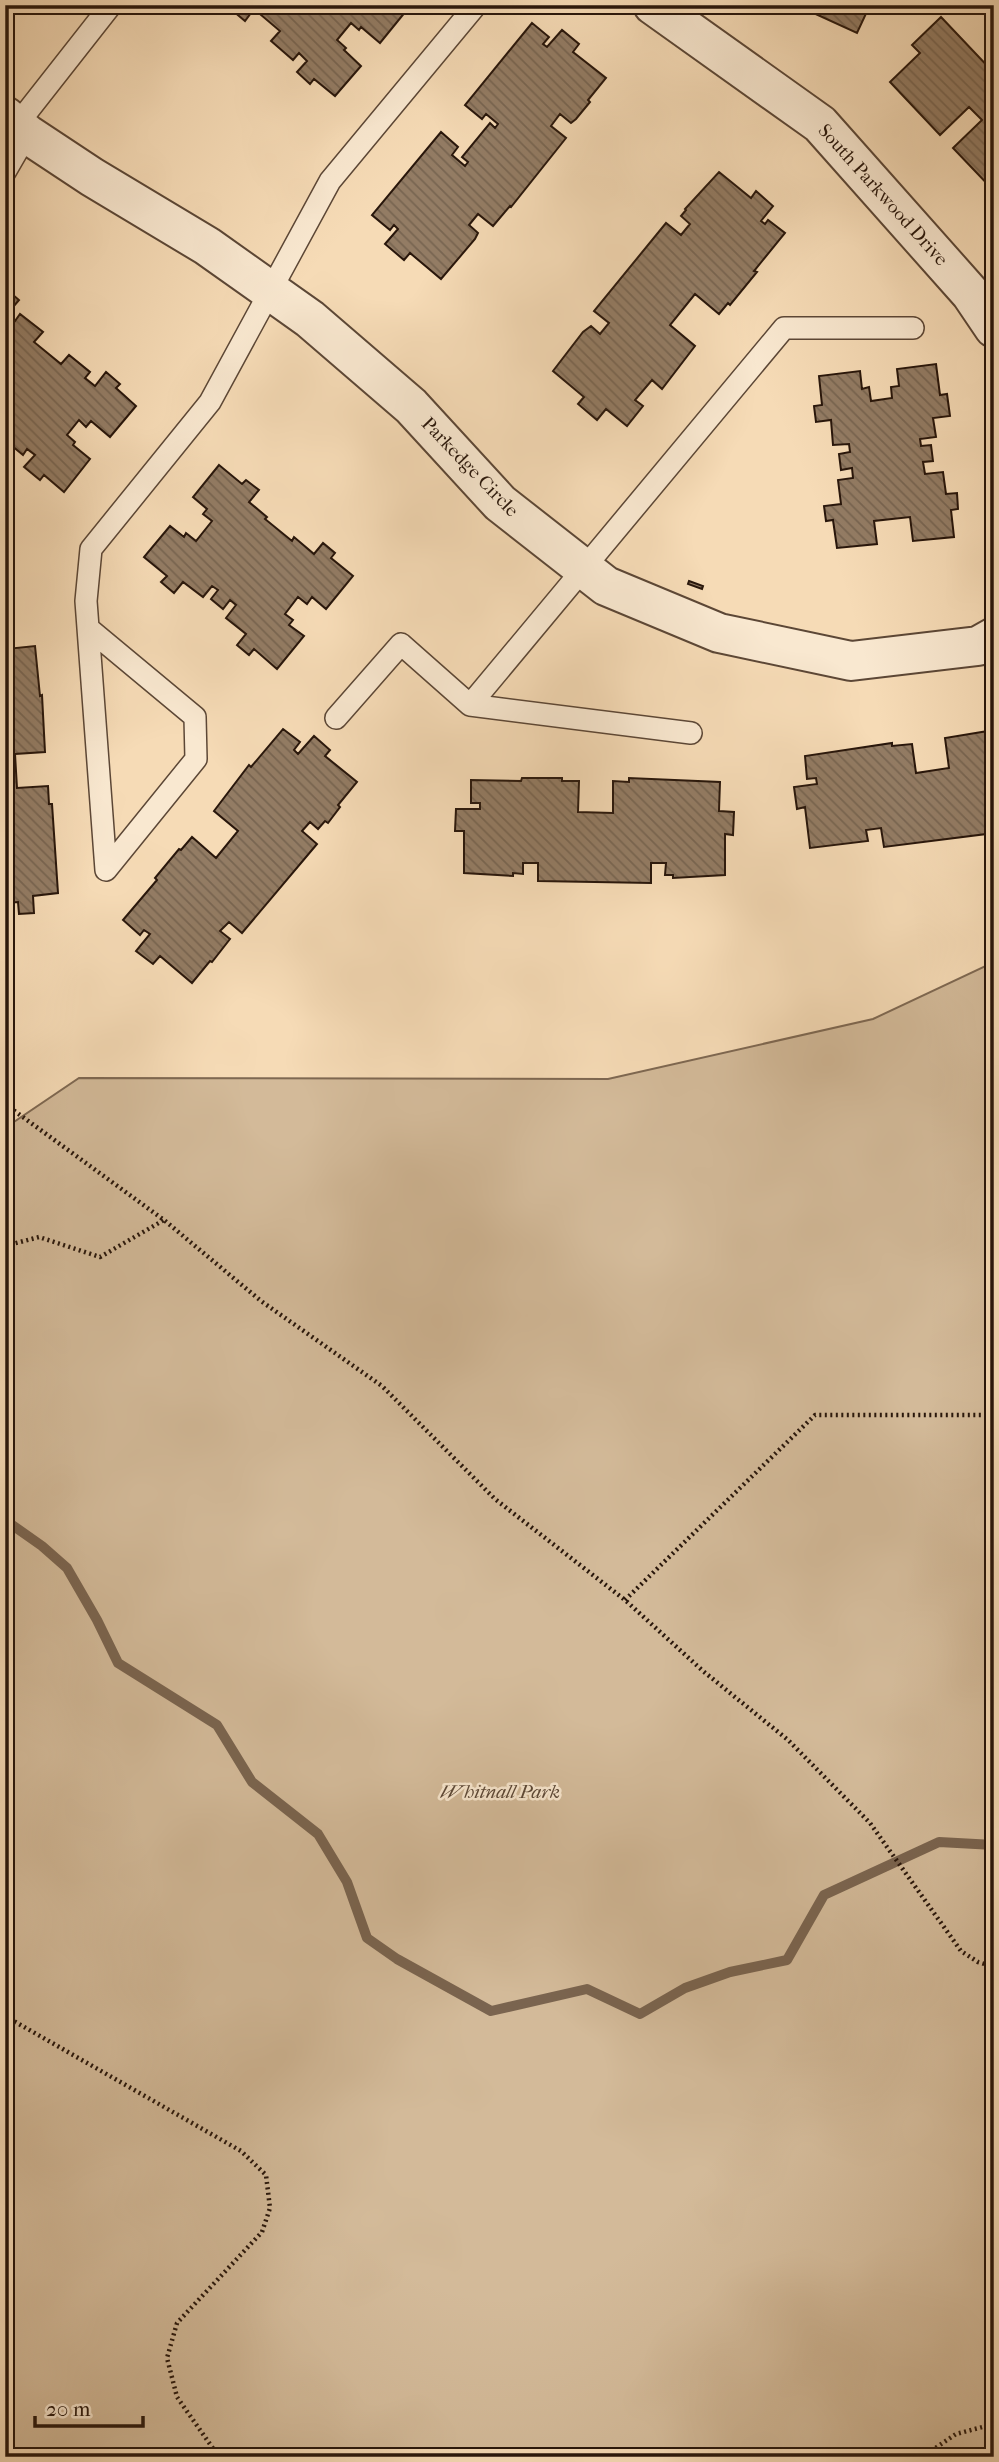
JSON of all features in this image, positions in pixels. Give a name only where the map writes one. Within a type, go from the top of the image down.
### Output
[{"type":"street","name":"South Parkwood Drive","points":[[653,5],[820,124],[971,294],[994,328]]},
{"type":"street","name":"Parkedge Circle","points":[[16,125],[208,246],[310,320],[411,405],[500,503],[606,586],[719,633],[851,661],[978,646],[994,637]]},
{"type":"lane","points":[[5,172],[16,125],[111,5]]},
{"type":"lane","points":[[88,628],[195,717],[195,759],[106,870],[88,628],[86,601],[91,549],[210,402],[330,181],[476,5]]},
{"type":"lane","points":[[470,705],[784,328],[913,328]]},
{"type":"lane","points":[[337,718],[401,645],[470,705],[691,733]]},
{"type":"path","points":[[5,1104],[164,1220],[261,1301],[382,1386],[495,1499],[625,1600],[703,1671],[788,1740],[870,1823],[961,1951],[978,1962],[994,1967]]},
{"type":"path","points":[[5,1246],[39,1237],[100,1257],[164,1220]]},
{"type":"path","points":[[625,1600],[815,1415],[994,1415]]},
{"type":"path","points":[[5,2017],[241,2151],[266,2175],[270,2208],[262,2232],[177,2323],[167,2358],[177,2397],[219,2457]]},
{"type":"path","points":[[922,2457],[957,2434],[994,2424]]},
{"type":"green space","name":"Whitnall Park","points":[[994,962],[994,2457],[5,2457],[5,1128],[79,1078],[608,1079],[873,1019]]},
{"type":"building","points":[[226,5],[400,5],[406,11],[380,43],[361,27],[359,30],[351,23],[337,40],[361,66],[335,96],[314,79],[310,84],[297,72],[307,61],[299,53],[293,60],[271,41],[280,31],[254,9],[245,21]]},
{"type":"building","points":[[796,5],[870,5],[857,33]]},
{"type":"building","points":[[941,17],[994,73],[994,191],[953,148],[982,120],[969,107],[940,135],[890,82],[920,53],[912,45]]},
{"type":"building","points":[[532,23],[549,37],[543,44],[547,47],[562,30],[579,44],[573,52],[606,78],[588,100],[590,102],[571,123],[560,114],[551,126],[566,138],[493,226],[478,214],[469,225],[478,233],[475,239],[441,279],[410,253],[404,260],[385,244],[398,229],[394,225],[390,230],[372,215],[441,132],[458,147],[452,155],[465,166],[468,162],[462,157],[490,123],[495,128],[498,124],[486,114],[482,119],[465,105]]},
{"type":"building","points":[[719,172],[751,198],[756,191],[773,206],[761,221],[765,224],[768,220],[785,233],[754,271],[757,272],[730,305],[728,303],[719,314],[695,294],[670,325],[695,346],[662,389],[652,380],[635,400],[643,406],[627,426],[606,409],[597,420],[578,404],[584,397],[553,371],[583,332],[591,326],[600,334],[609,323],[594,311],[666,223],[681,235],[690,224],[681,216],[685,209]]},
{"type":"building","points":[[5,288],[19,300],[7,314],[15,321],[20,314],[43,332],[34,342],[61,364],[69,355],[90,372],[85,378],[95,386],[106,372],[120,384],[116,388],[136,406],[110,437],[91,421],[86,427],[79,420],[67,435],[75,442],[73,445],[90,459],[64,492],[44,475],[40,480],[24,467],[35,455],[27,449],[23,455],[5,440],[5,429],[10,424],[5,420]]},
{"type":"building","points":[[936,364],[940,395],[947,394],[950,416],[933,418],[936,437],[920,439],[921,446],[931,445],[933,461],[923,462],[925,474],[943,472],[946,494],[957,493],[958,509],[951,510],[954,537],[913,541],[910,517],[874,521],[877,544],[837,548],[833,520],[826,521],[824,506],[841,504],[838,480],[853,478],[852,468],[841,470],[839,454],[850,452],[849,444],[833,445],[831,420],[816,422],[814,406],[822,405],[819,376],[860,371],[862,389],[869,387],[871,401],[892,398],[891,387],[899,386],[897,369]]},
{"type":"building","points":[[219,465],[242,484],[246,480],[259,490],[249,502],[267,517],[265,519],[292,541],[294,537],[314,554],[323,543],[335,553],[331,558],[353,576],[326,609],[312,597],[307,604],[298,597],[285,614],[293,620],[289,625],[304,636],[277,669],[254,649],[249,655],[237,645],[246,634],[226,618],[236,605],[230,600],[223,609],[211,599],[218,590],[212,586],[203,597],[183,582],[174,593],[161,582],[167,576],[144,557],[170,526],[184,537],[186,533],[196,541],[212,521],[203,514],[207,509],[193,497]]},
{"type":"building","points":[[689,581],[703,586],[702,589],[688,584]]},
{"type":"building","points":[[6,633],[7,649],[35,646],[40,696],[42,695],[45,752],[15,754],[17,788],[48,786],[49,804],[52,804],[58,893],[33,896],[34,913],[19,914],[18,902],[5,903]]},
{"type":"building","points":[[283,729],[300,742],[294,750],[298,754],[314,736],[330,750],[325,756],[357,782],[338,805],[340,807],[328,823],[325,821],[318,829],[310,822],[302,831],[317,844],[242,933],[229,922],[220,931],[230,939],[192,983],[160,956],[153,964],[136,951],[150,934],[144,930],[140,935],[123,920],[179,849],[192,837],[216,858],[238,831],[214,811],[249,765],[251,767]]},
{"type":"building","points":[[994,730],[994,833],[884,847],[881,828],[866,830],[868,841],[810,848],[805,807],[797,809],[794,787],[817,784],[816,778],[807,779],[805,756],[892,743],[892,746],[912,744],[916,773],[949,768],[945,738]]},
{"type":"building","points":[[522,778],[562,778],[562,781],[579,781],[578,812],[613,813],[613,781],[629,782],[629,778],[720,782],[719,811],[734,812],[733,835],[725,834],[725,875],[673,878],[673,875],[665,875],[666,863],[651,863],[651,883],[538,881],[538,863],[523,863],[523,874],[513,873],[513,876],[464,873],[464,831],[455,831],[456,809],[480,809],[480,803],[471,803],[471,780],[521,781]]},
{"type":"waterway","points":[[5,1520],[67,1568],[118,1663],[217,1725],[252,1782],[318,1834],[347,1882],[367,1938],[397,1959],[491,2011],[587,1989],[640,2014],[685,1988],[730,1972],[787,1960],[824,1895],[939,1842],[994,1845]]}]
